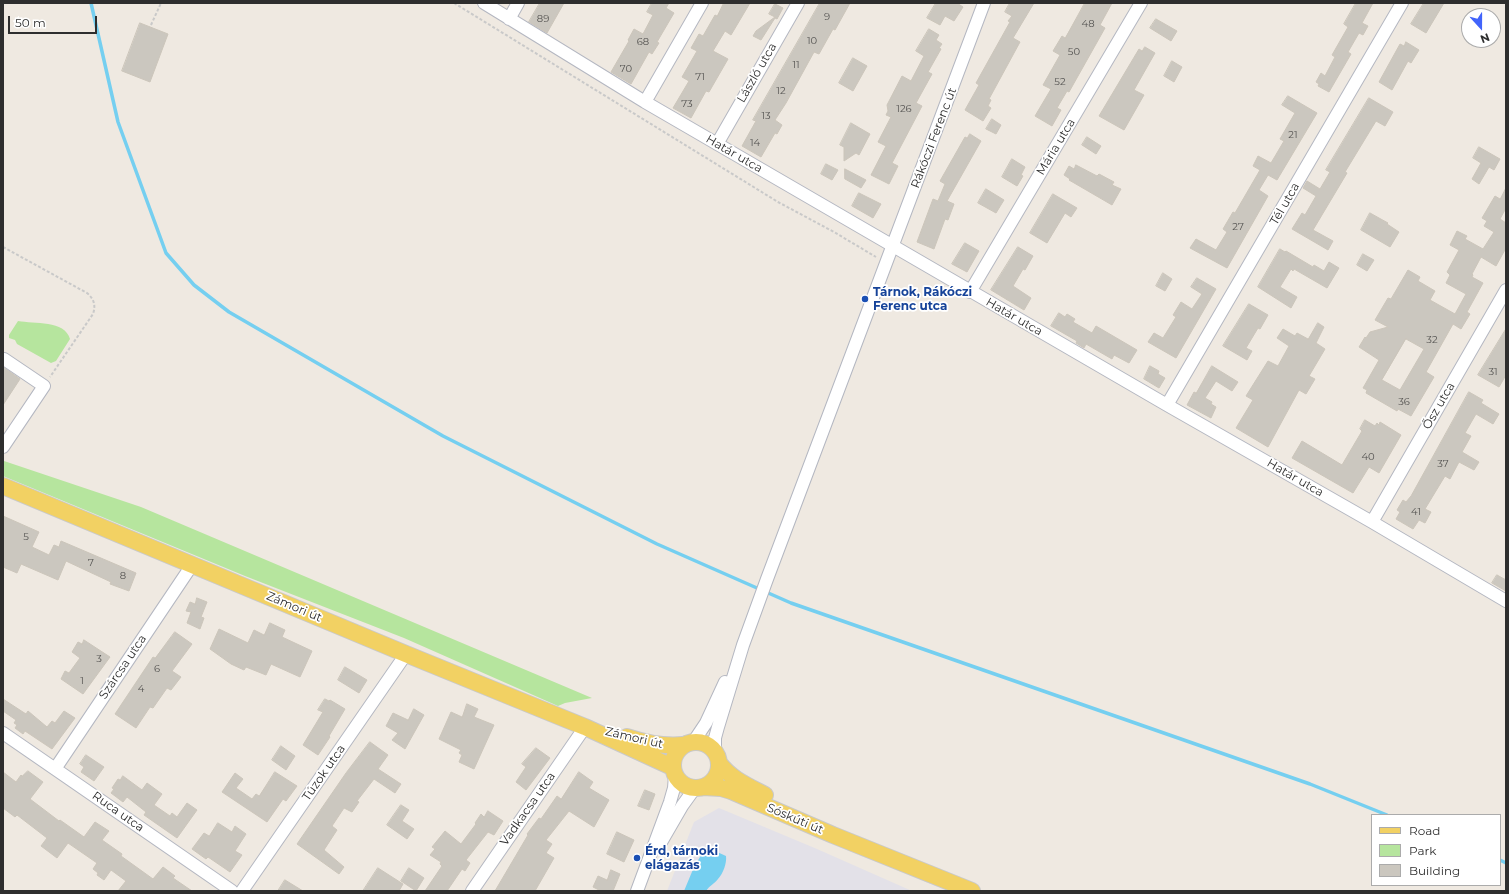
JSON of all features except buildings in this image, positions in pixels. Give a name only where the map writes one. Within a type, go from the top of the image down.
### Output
[{"type":"main road","name":"Zámori út","points":[[3,486],[585,727],[674,771]]},
{"type":"main road","name":"Zámori út","points":[[585,727],[656,744],[672,746],[688,743]]},
{"type":"main road","points":[[688,743],[706,743],[717,757],[717,775],[709,784],[699,788],[681,783],[674,771],[674,755],[688,743]]},
{"type":"main road","name":"Sóskúti út","points":[[717,757],[724,769],[737,780],[812,820],[885,855]]},
{"type":"main road","name":"Sóskúti út","points":[[699,788],[721,788],[731,791],[832,835],[972,891]]},
{"type":"street","name":"Határ utca","points":[[484,3],[645,102],[970,292],[1372,522],[1506,601]]},
{"type":"street","points":[[509,19],[518,3]]},
{"type":"street","points":[[645,102],[702,3]]},
{"type":"street","name":"László utca","points":[[717,144],[798,3]]},
{"type":"street","name":"Rákóczi Ferenc út","points":[[744,645],[766,579],[984,3]]},
{"type":"street","name":"Mária utca","points":[[970,292],[1141,3]]},
{"type":"street","name":"Tél utca","points":[[1167,405],[1402,3]]},
{"type":"street","name":"Ősz utca","points":[[1372,522],[1506,290]]},
{"type":"street","points":[[3,447],[44,386],[4,359]]},
{"type":"street","name":"Szárcsa utca","points":[[55,769],[192,565]]},
{"type":"street","points":[[688,743],[706,723],[744,645]]},
{"type":"street","points":[[717,757],[715,738],[744,645]]},
{"type":"street","name":"Túzok utca","points":[[242,891],[406,654]]},
{"type":"street","name":"Vadkacsa utca","points":[[472,891],[585,727]]},
{"type":"street","name":"Ruca utca","points":[[3,733],[232,891]]},
{"type":"street","points":[[637,891],[670,802],[674,788],[674,771]]},
{"type":"street","points":[[642,879],[682,806],[699,788]]},
{"type":"path","points":[[151,25],[161,3]]},
{"type":"path","points":[[454,3],[778,202],[834,232],[885,267]]},
{"type":"path","points":[[3,247],[87,293],[93,298],[95,305],[93,314],[44,386]]},
{"type":"shaded area","points":[[719,808],[912,891],[667,891],[694,822]]},
{"type":"green space","points":[[18,321],[48,324],[56,326],[67,333],[70,339],[56,361],[51,363],[17,344],[15,340],[9,338],[9,335]]},
{"type":"green space","points":[[4,461],[141,507],[592,698],[565,703],[558,706],[404,638],[245,576],[3,476]]},
{"type":"water","points":[[706,847],[726,856],[726,862],[720,877],[706,891],[684,891],[694,867]]},
{"type":"waterway","points":[[91,3],[118,122],[166,253],[194,285],[229,312],[443,436],[657,544],[791,603],[1310,784],[1385,814]]},
{"type":"waterway","points":[[1501,860],[1506,863]]},
{"type":"place","name":"Tárnok, Rákóczi Ferenc utca","points":[[865,299]]},
{"type":"place","name":"Érd, tárnoki elágazás","points":[[637,858]]}]
